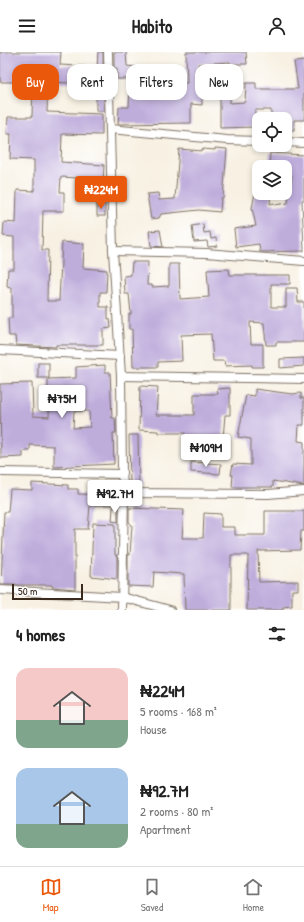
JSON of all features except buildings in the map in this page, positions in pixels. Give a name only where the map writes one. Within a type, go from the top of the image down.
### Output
[{"type":"street","points":[[108,52],[113,251],[121,376],[122,474],[124,494],[122,610]]},
{"type":"street","points":[[110,129],[226,140],[252,141]]},
{"type":"street","points":[[292,142],[304,143]]},
{"type":"street","points":[[113,251],[206,253],[304,261]]},
{"type":"street","points":[[0,350],[120,356]]},
{"type":"street","points":[[121,376],[304,379]]},
{"type":"street","points":[[0,472],[122,474]]},
{"type":"street","points":[[124,494],[268,494],[304,491]]},
{"type":"street","points":[[0,590],[122,597],[170,610]]}]
